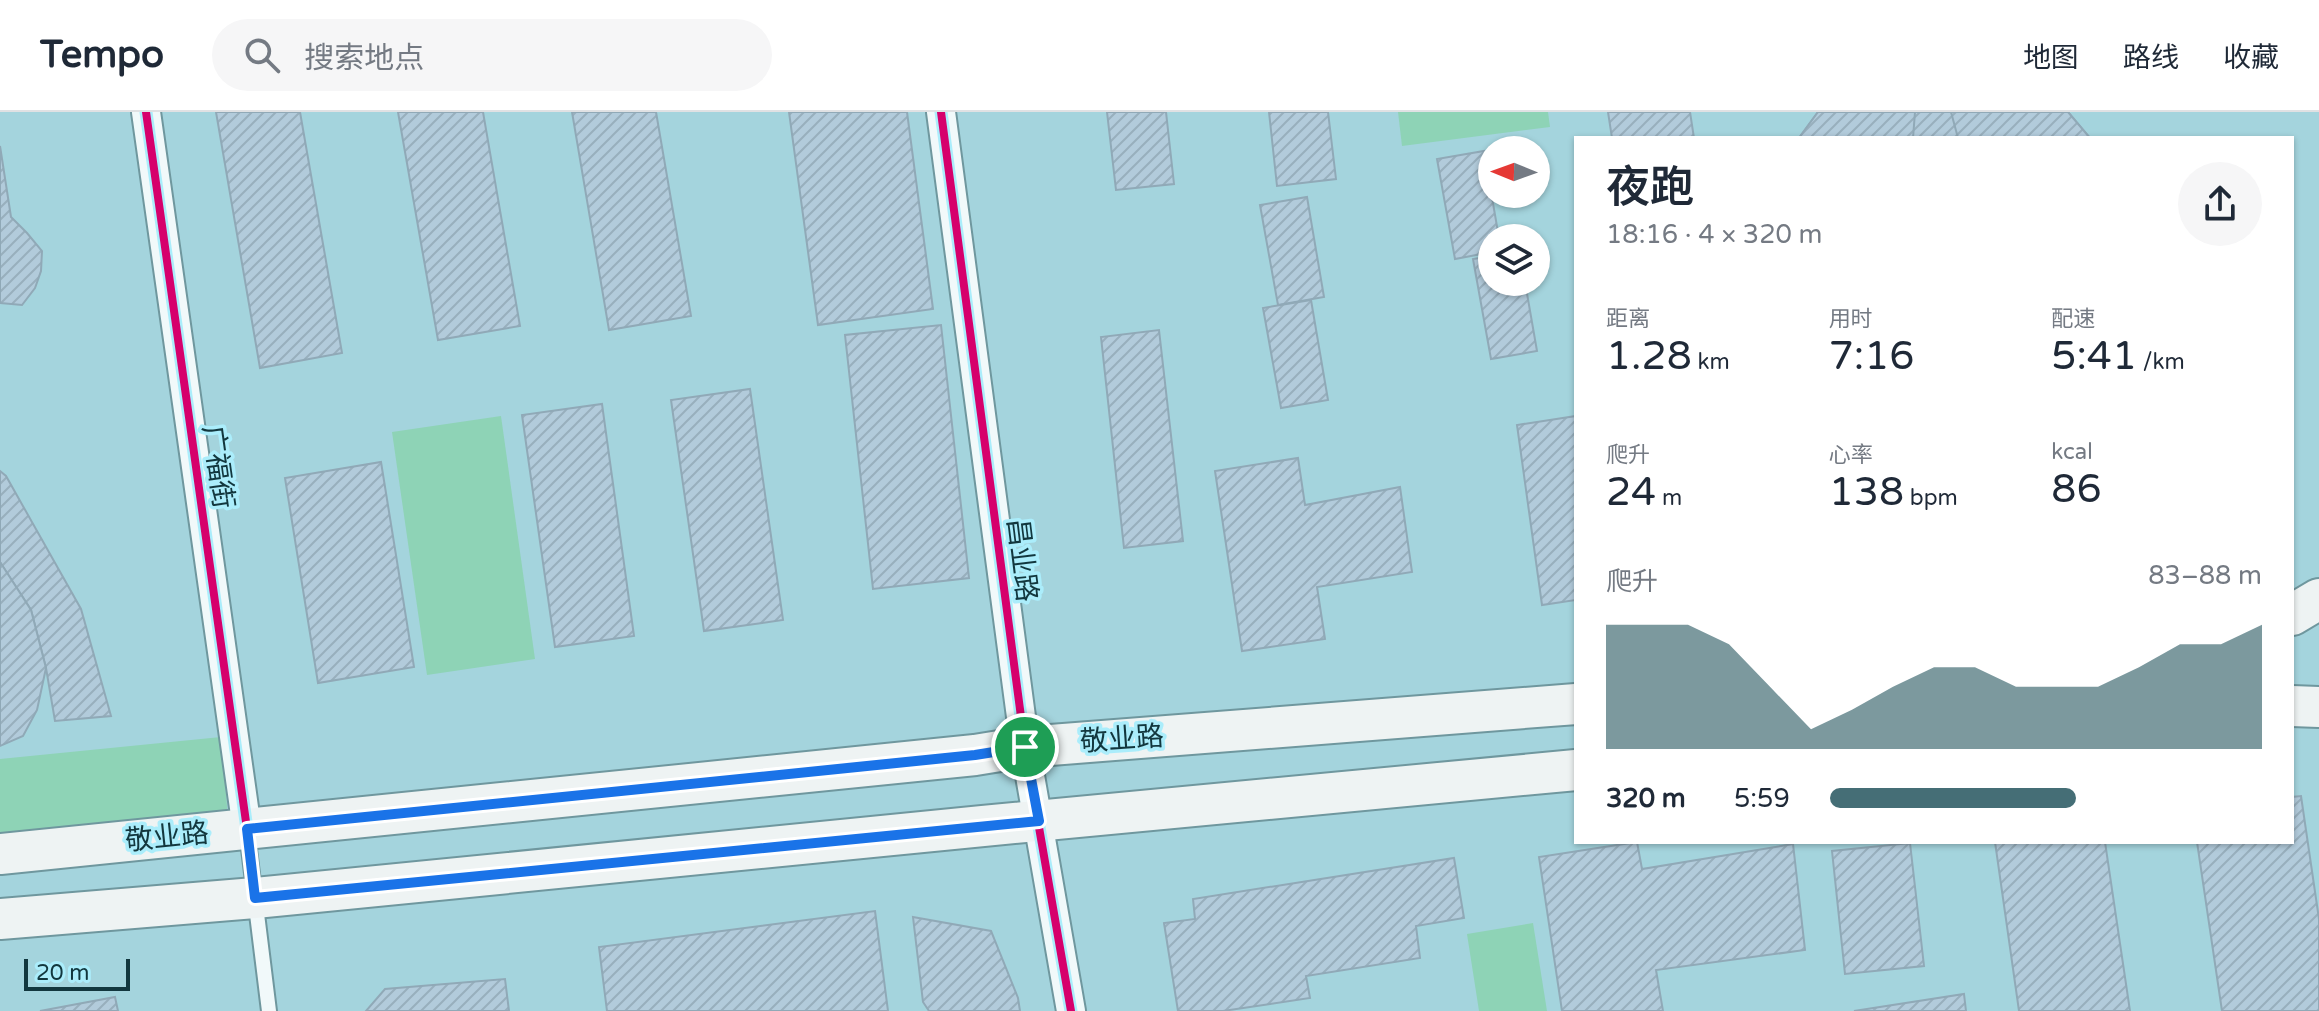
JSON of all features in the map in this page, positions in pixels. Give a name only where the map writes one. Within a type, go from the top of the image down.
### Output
[{"type":"main road","points":[[2294,614],[2319,599]]},
{"type":"main road","name":"敬业路","points":[[0,854],[975,755],[1025,747],[1574,704]]},
{"type":"main road","points":[[2294,706],[2319,707]]},
{"type":"main road","points":[[0,919],[255,898],[1574,770]]},
{"type":"street","name":"广福街","points":[[146,112],[247,829]]},
{"type":"street","name":"昌业路","points":[[941,112],[1025,747],[1071,1011]]},
{"type":"lane","points":[[247,829],[269,1011]]},
{"type":"green space","points":[[1398,112],[1548,112],[1550,127],[1402,146]]},
{"type":"green space","points":[[501,416],[535,659],[427,675],[392,432]]},
{"type":"green space","points":[[221,737],[228,817],[0,840],[0,759]]},
{"type":"green space","points":[[1533,923],[1547,1011],[1479,1011],[1467,934]]},
{"type":"building","points":[[216,112],[300,112],[342,353],[260,368]]},
{"type":"building","points":[[398,112],[483,112],[520,326],[438,340]]},
{"type":"building","points":[[572,112],[656,112],[691,316],[609,330]]},
{"type":"building","points":[[789,112],[907,112],[933,309],[818,325]]},
{"type":"building","points":[[1107,112],[1166,112],[1174,184],[1116,190]]},
{"type":"building","points":[[1269,112],[1328,112],[1336,179],[1277,186]]},
{"type":"building","points":[[1608,112],[1690,112],[1694,136],[1612,136]]},
{"type":"building","points":[[1818,112],[2068,112],[2088,136],[1800,136]]},
{"type":"building","points":[[1818,112],[1915,112],[1913,136],[1800,136]]},
{"type":"building","points":[[1951,112],[2068,112],[2088,136],[1957,136]]},
{"type":"building","points":[[0,146],[11,217],[42,251],[41,271],[35,288],[22,305],[0,303]]},
{"type":"building","points":[[1478,152],[1478,208],[1494,208],[1497,224],[1478,224],[1478,255],[1455,259],[1437,159]]},
{"type":"building","points":[[1307,197],[1324,297],[1278,305],[1260,205]]},
{"type":"building","points":[[1478,258],[1478,287],[1473,259]]},
{"type":"building","points":[[1480,296],[1527,296],[1537,351],[1491,359]]},
{"type":"building","points":[[1311,300],[1328,400],[1281,408],[1263,308]]},
{"type":"building","points":[[941,325],[969,578],[873,589],[845,335]]},
{"type":"building","points":[[1159,330],[1183,541],[1124,548],[1101,337]]},
{"type":"building","points":[[750,389],[783,620],[704,631],[671,400]]},
{"type":"building","points":[[602,404],[634,636],[555,647],[522,415]]},
{"type":"building","points":[[1574,416],[1574,600],[1542,605],[1517,425]]},
{"type":"building","points":[[1298,458],[1305,505],[1400,487],[1412,572],[1317,587],[1325,639],[1242,651],[1215,471]]},
{"type":"building","points":[[381,462],[414,667],[318,683],[285,478]]},
{"type":"building","points":[[0,471],[6,476],[81,609],[111,716],[55,721],[46,668],[31,610],[0,562]]},
{"type":"building","points":[[0,562],[31,610],[46,668],[37,710],[23,736],[0,746]]},
{"type":"building","points":[[2301,796],[2319,919],[2319,1011],[2222,1011],[2197,844],[2294,844],[2294,797]]},
{"type":"building","points":[[1637,844],[1642,869],[1793,844],[1805,950],[1656,970],[1663,1011],[1562,1011],[1539,857]]},
{"type":"building","points":[[1910,844],[1924,966],[1845,974],[1832,851]]},
{"type":"building","points":[[1995,844],[2105,844],[2130,1011],[2019,1011]]},
{"type":"building","points":[[1454,858],[1464,918],[1416,926],[1420,958],[1306,976],[1310,998],[1223,1011],[1178,1011],[1164,923],[1195,919],[1193,899]]},
{"type":"building","points":[[875,911],[888,1011],[607,1011],[599,947]]},
{"type":"building","points":[[913,917],[991,931],[1018,998],[1020,1011],[929,1011],[923,1002]]},
{"type":"building","points":[[505,979],[509,1011],[366,1011],[385,989]]},
{"type":"building","points":[[1964,994],[1966,1011],[1854,1011]]},
{"type":"building","points":[[115,997],[118,1011],[40,1011]]},
{"type":"cycle path","points":[[146,112],[247,829]]},
{"type":"cycle path","points":[[941,112],[1025,747],[1071,1011]]},
{"type":"route","points":[[1025,747],[1039,821],[255,898],[247,829],[975,755],[1025,747]]}]
